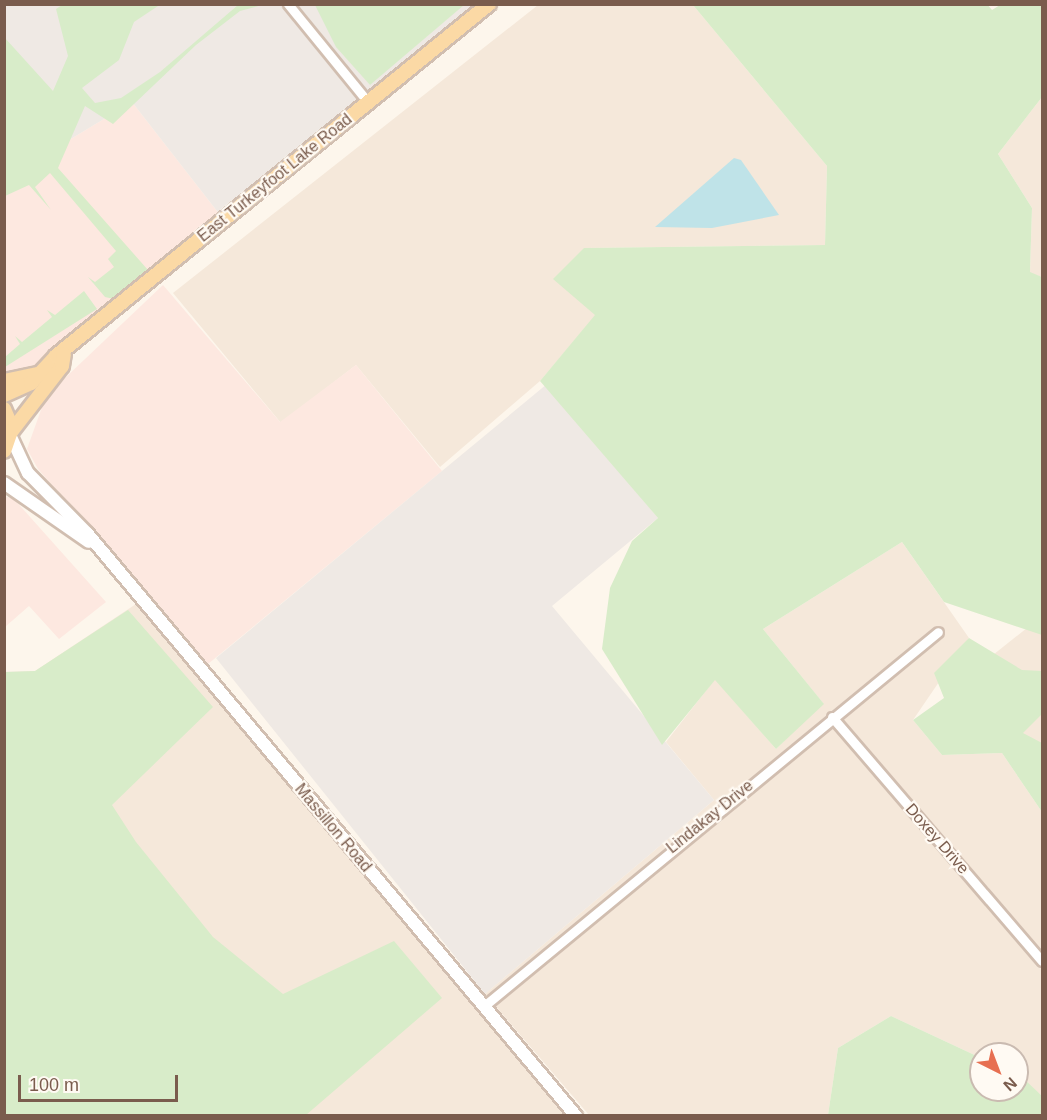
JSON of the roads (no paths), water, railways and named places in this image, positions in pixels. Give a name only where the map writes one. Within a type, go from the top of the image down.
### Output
[{"type":"main road","name":"East Turkeyfoot Lake Road","points":[[4,395],[31,383],[38,374],[489,4]]},
{"type":"main road","name":"East Turkeyfoot Lake Road","points":[[4,451],[11,434],[62,366],[64,354]]},
{"type":"main road","points":[[4,381],[38,374]]},
{"type":"main road","points":[[4,409],[11,434]]},
{"type":"main road","name":"Massillon Road","points":[[11,434],[28,473],[87,533],[89,542]]},
{"type":"main road","name":"Massillon Road","points":[[4,483],[89,542],[576,1116]]},
{"type":"street","points":[[288,4],[368,102]]},
{"type":"street","name":"Lindakay Drive","points":[[484,1006],[938,632]]},
{"type":"street","name":"Doxey Drive","points":[[832,717],[1042,961]]},
{"type":"water","points":[[734,158],[741,160],[779,215],[712,228],[655,227]]}]
